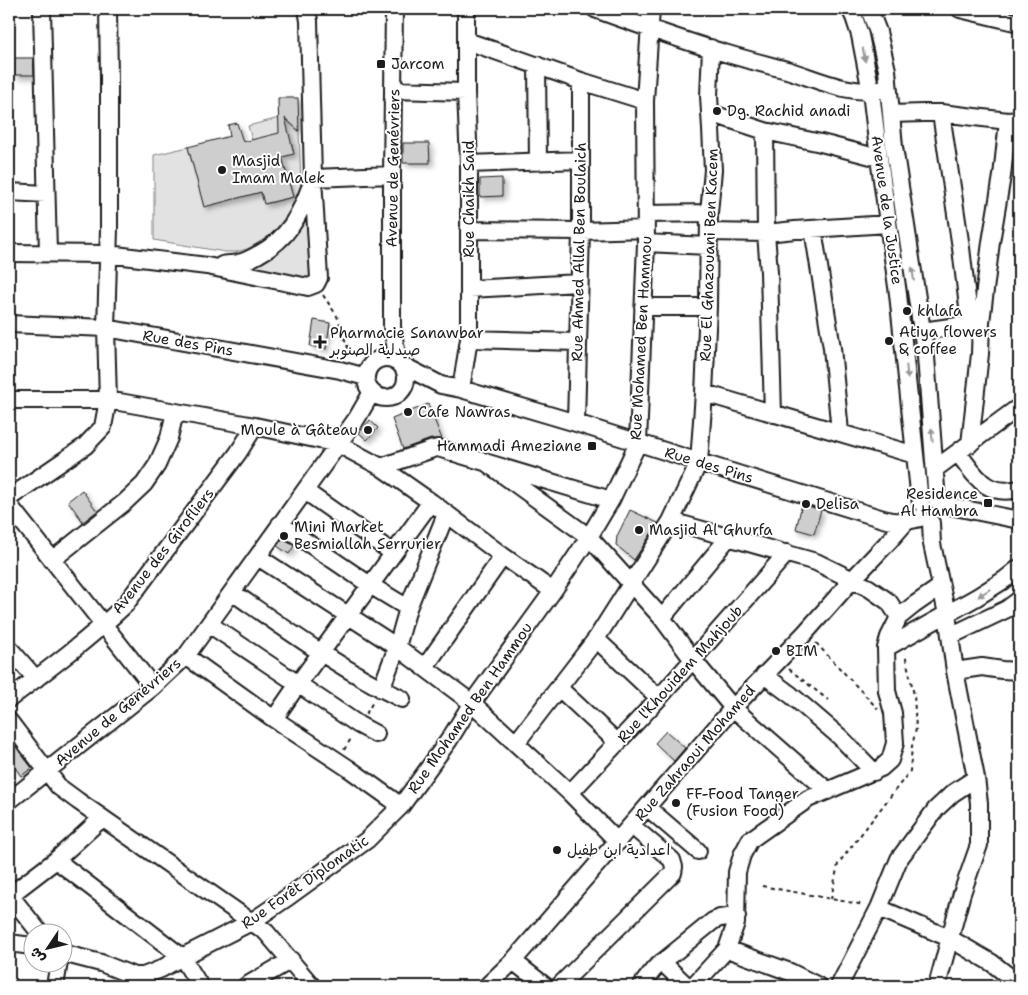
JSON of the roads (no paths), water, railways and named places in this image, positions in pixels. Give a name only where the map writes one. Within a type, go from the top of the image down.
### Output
[{"type":"street","points":[[42,9],[48,252]]},
{"type":"street","points":[[9,498],[85,446],[103,427],[108,400],[106,328],[109,229],[108,9]]},
{"type":"street","points":[[9,253],[107,254],[206,266],[308,287],[317,281],[309,21],[307,9]]},
{"type":"street","name":"Avenue de Genévriers","points":[[394,9],[392,175],[392,327],[394,361]]},
{"type":"street","name":"Rue Chaikh Said","points":[[461,389],[469,339],[469,164],[466,92],[466,9]]},
{"type":"street","points":[[595,9],[682,40],[839,87],[871,92],[889,89]]},
{"type":"street","name":"Rue Mohamed Ben Hammou","points":[[401,806],[449,740],[472,703],[553,591],[589,537],[611,500],[638,443],[646,229],[645,101],[651,9]]},
{"type":"street","name":"Avenue de la Justice","points":[[850,9],[860,35],[871,92],[898,294],[915,455],[928,512]]},
{"type":"street","name":"Avenue de la Justice","points":[[869,9],[878,32],[887,70],[901,195],[926,357],[935,469],[928,512]]},
{"type":"street","points":[[960,9],[1019,23]]},
{"type":"street","points":[[467,41],[645,101]]},
{"type":"street","name":"Rue El Ghazouani Ben Kacem","points":[[699,462],[708,307],[712,170],[709,81],[710,48]]},
{"type":"street","points":[[537,66],[538,162]]},
{"type":"street","name":"Rue Ahmed Allal Ben Boulaich","points":[[576,423],[581,231],[581,81]]},
{"type":"street","points":[[394,90],[466,92]]},
{"type":"street","points":[[891,114],[924,112],[1014,121],[975,323]]},
{"type":"street","points":[[710,113],[764,131],[822,143],[879,158]]},
{"type":"street","points":[[941,113],[961,248],[980,354],[964,448],[982,483],[987,487],[1010,492],[1019,489]]},
{"type":"street","points":[[764,131],[766,233],[774,414]]},
{"type":"street","points":[[469,164],[581,160]]},
{"type":"street","points":[[313,178],[392,175]]},
{"type":"street","points":[[206,266],[239,263],[265,251],[277,242],[289,231],[298,216],[306,200],[313,178]]},
{"type":"street","points":[[9,192],[46,194]]},
{"type":"street","points":[[646,229],[710,213]]},
{"type":"street","points":[[469,230],[581,231],[646,229],[709,239],[795,230],[888,224]]},
{"type":"street","points":[[813,229],[832,348],[840,432]]},
{"type":"street","points":[[469,290],[579,283]]},
{"type":"street","points":[[643,307],[708,307]]},
{"type":"street","points":[[922,331],[975,323]]},
{"type":"street","name":"Rue des Pins","points":[[9,324],[106,328],[340,370],[369,385]]},
{"type":"street","points":[[469,339],[578,342]]},
{"type":"street","points":[[394,361],[407,376],[405,387],[396,396],[390,398],[377,396],[369,385],[369,367],[372,363],[394,361]]},
{"type":"street","name":"Rue des Pins","points":[[394,361],[441,385],[461,389],[576,423],[890,521],[928,512],[964,509],[1019,520]]},
{"type":"street","name":"Avenue de Genévriers","points":[[9,801],[153,687],[186,656],[357,418],[369,385]]},
{"type":"street","name":"Rue des Pins","points":[[402,391],[441,385]]},
{"type":"street","points":[[704,392],[915,455]]},
{"type":"street","points":[[9,400],[108,400],[255,426],[338,444],[381,467],[553,591]]},
{"type":"street","points":[[935,469],[1019,407]]},
{"type":"street","points":[[52,560],[125,502],[144,484],[161,456],[168,438],[174,412]]},
{"type":"street","name":"Avenue des Girofliers","points":[[9,699],[103,625],[125,605],[238,453],[255,426]]},
{"type":"street","points":[[381,467],[438,448],[611,500]]},
{"type":"street","points":[[484,461],[589,537],[662,618],[693,660],[733,708],[828,791]]},
{"type":"street","points":[[516,743],[596,639],[632,585],[671,521],[699,462]]},
{"type":"street","points":[[305,491],[393,553]]},
{"type":"street","points":[[274,719],[431,502]]},
{"type":"street","points":[[9,505],[153,687]]},
{"type":"street","points":[[928,512],[932,544],[947,614],[979,803],[979,845],[962,893],[937,986]]},
{"type":"street","name":"Rue Zahraoui Mohamed","points":[[487,986],[514,961],[733,708],[805,633],[852,580],[891,539],[928,512]]},
{"type":"street","points":[[381,689],[397,646],[408,608],[446,514]]},
{"type":"street","points":[[671,521],[816,562],[869,588],[889,602],[900,617]]},
{"type":"street","points":[[280,524],[370,585],[408,608]]},
{"type":"street","points":[[662,618],[729,537]]},
{"type":"street","name":"Rue l'Khouidem Mahjoub","points":[[570,794],[659,698],[787,553]]},
{"type":"street","points":[[425,667],[503,556]]},
{"type":"street","points":[[258,557],[397,646],[472,703],[570,794],[618,842]]},
{"type":"street","points":[[886,648],[965,604],[1004,580],[1019,568]]},
{"type":"street","points":[[693,986],[727,949],[737,916],[737,872],[742,855],[750,840],[808,799],[874,772],[890,760],[895,743],[893,713],[887,691],[886,648],[900,617],[940,587]]},
{"type":"street","points":[[232,592],[320,653],[381,689],[402,699]]},
{"type":"street","points":[[950,636],[1007,609],[1019,600]]},
{"type":"street","points":[[965,604],[972,626]]},
{"type":"street","points":[[210,624],[359,725],[376,734]]},
{"type":"street","points":[[596,639],[659,698]]},
{"type":"street","points":[[9,648],[36,679]]},
{"type":"street","points":[[186,656],[401,806]]},
{"type":"street","points":[[956,671],[982,667],[1019,671]]},
{"type":"street","points":[[764,675],[791,695],[840,737],[874,772]]},
{"type":"street","points":[[559,688],[618,743]]},
{"type":"street","points":[[9,721],[59,787],[266,932],[312,986]]},
{"type":"street","points":[[839,986],[879,908],[899,859],[936,809],[953,793],[976,778]]},
{"type":"street","name":"Rue Forêt Diplomatic","points":[[72,956],[101,963],[134,976],[143,976],[156,971],[251,922],[368,840],[401,806]]},
{"type":"street","points":[[648,808],[698,851]]},
{"type":"street","points":[[31,922],[9,895],[56,860],[102,818]]},
{"type":"street","points":[[559,986],[673,873],[672,860],[632,826]]},
{"type":"street","points":[[56,860],[182,957],[200,986]]},
{"type":"street","points":[[879,908],[949,938],[992,963],[1019,984]]},
{"type":"street","points":[[640,986],[654,969],[713,921],[720,918],[737,916]]},
{"type":"street","points":[[9,943],[22,945]]},
{"type":"street","points":[[727,949],[790,972],[818,986]]},
{"type":"street","points":[[246,986],[291,960]]},
{"type":"street","points":[[514,961],[544,986]]},
{"type":"street","points":[[662,962],[687,986]]},
{"type":"street","points":[[55,986],[57,972]]},
{"type":"place","name":"Jarcom","points":[[381,64]]},
{"type":"place","name":"Dg. Rachid anadi","points":[[717,111]]},
{"type":"place","name":"Masjid Imam Malek","points":[[222,170]]},
{"type":"place","name":"khlafa","points":[[907,311]]},
{"type":"place","name":"Atiya flowers & coffee","points":[[889,341]]},
{"type":"place","name":"Pharmacie Sanawbar صيدلية الصنوبر","points":[[320,342]]},
{"type":"place","name":"Cafe Nawras","points":[[408,412]]},
{"type":"place","name":"Moule à Gâteau","points":[[368,430]]},
{"type":"place","name":"Hammadi Ameziane","points":[[592,446]]},
{"type":"place","name":"Residence Al Hambra","points":[[988,503]]},
{"type":"place","name":"Delisa","points":[[806,504]]},
{"type":"place","name":"Masjid Al Ghurfa","points":[[639,530]]},
{"type":"place","name":"Mini Market Besmiallah Serrurier","points":[[284,536]]},
{"type":"place","name":"BIM","points":[[776,651]]},
{"type":"place","name":"FF-Food Tanger (Fusion Food)","points":[[676,803]]},
{"type":"place","name":"اعدادية ابن طفيل","points":[[557,850]]}]
